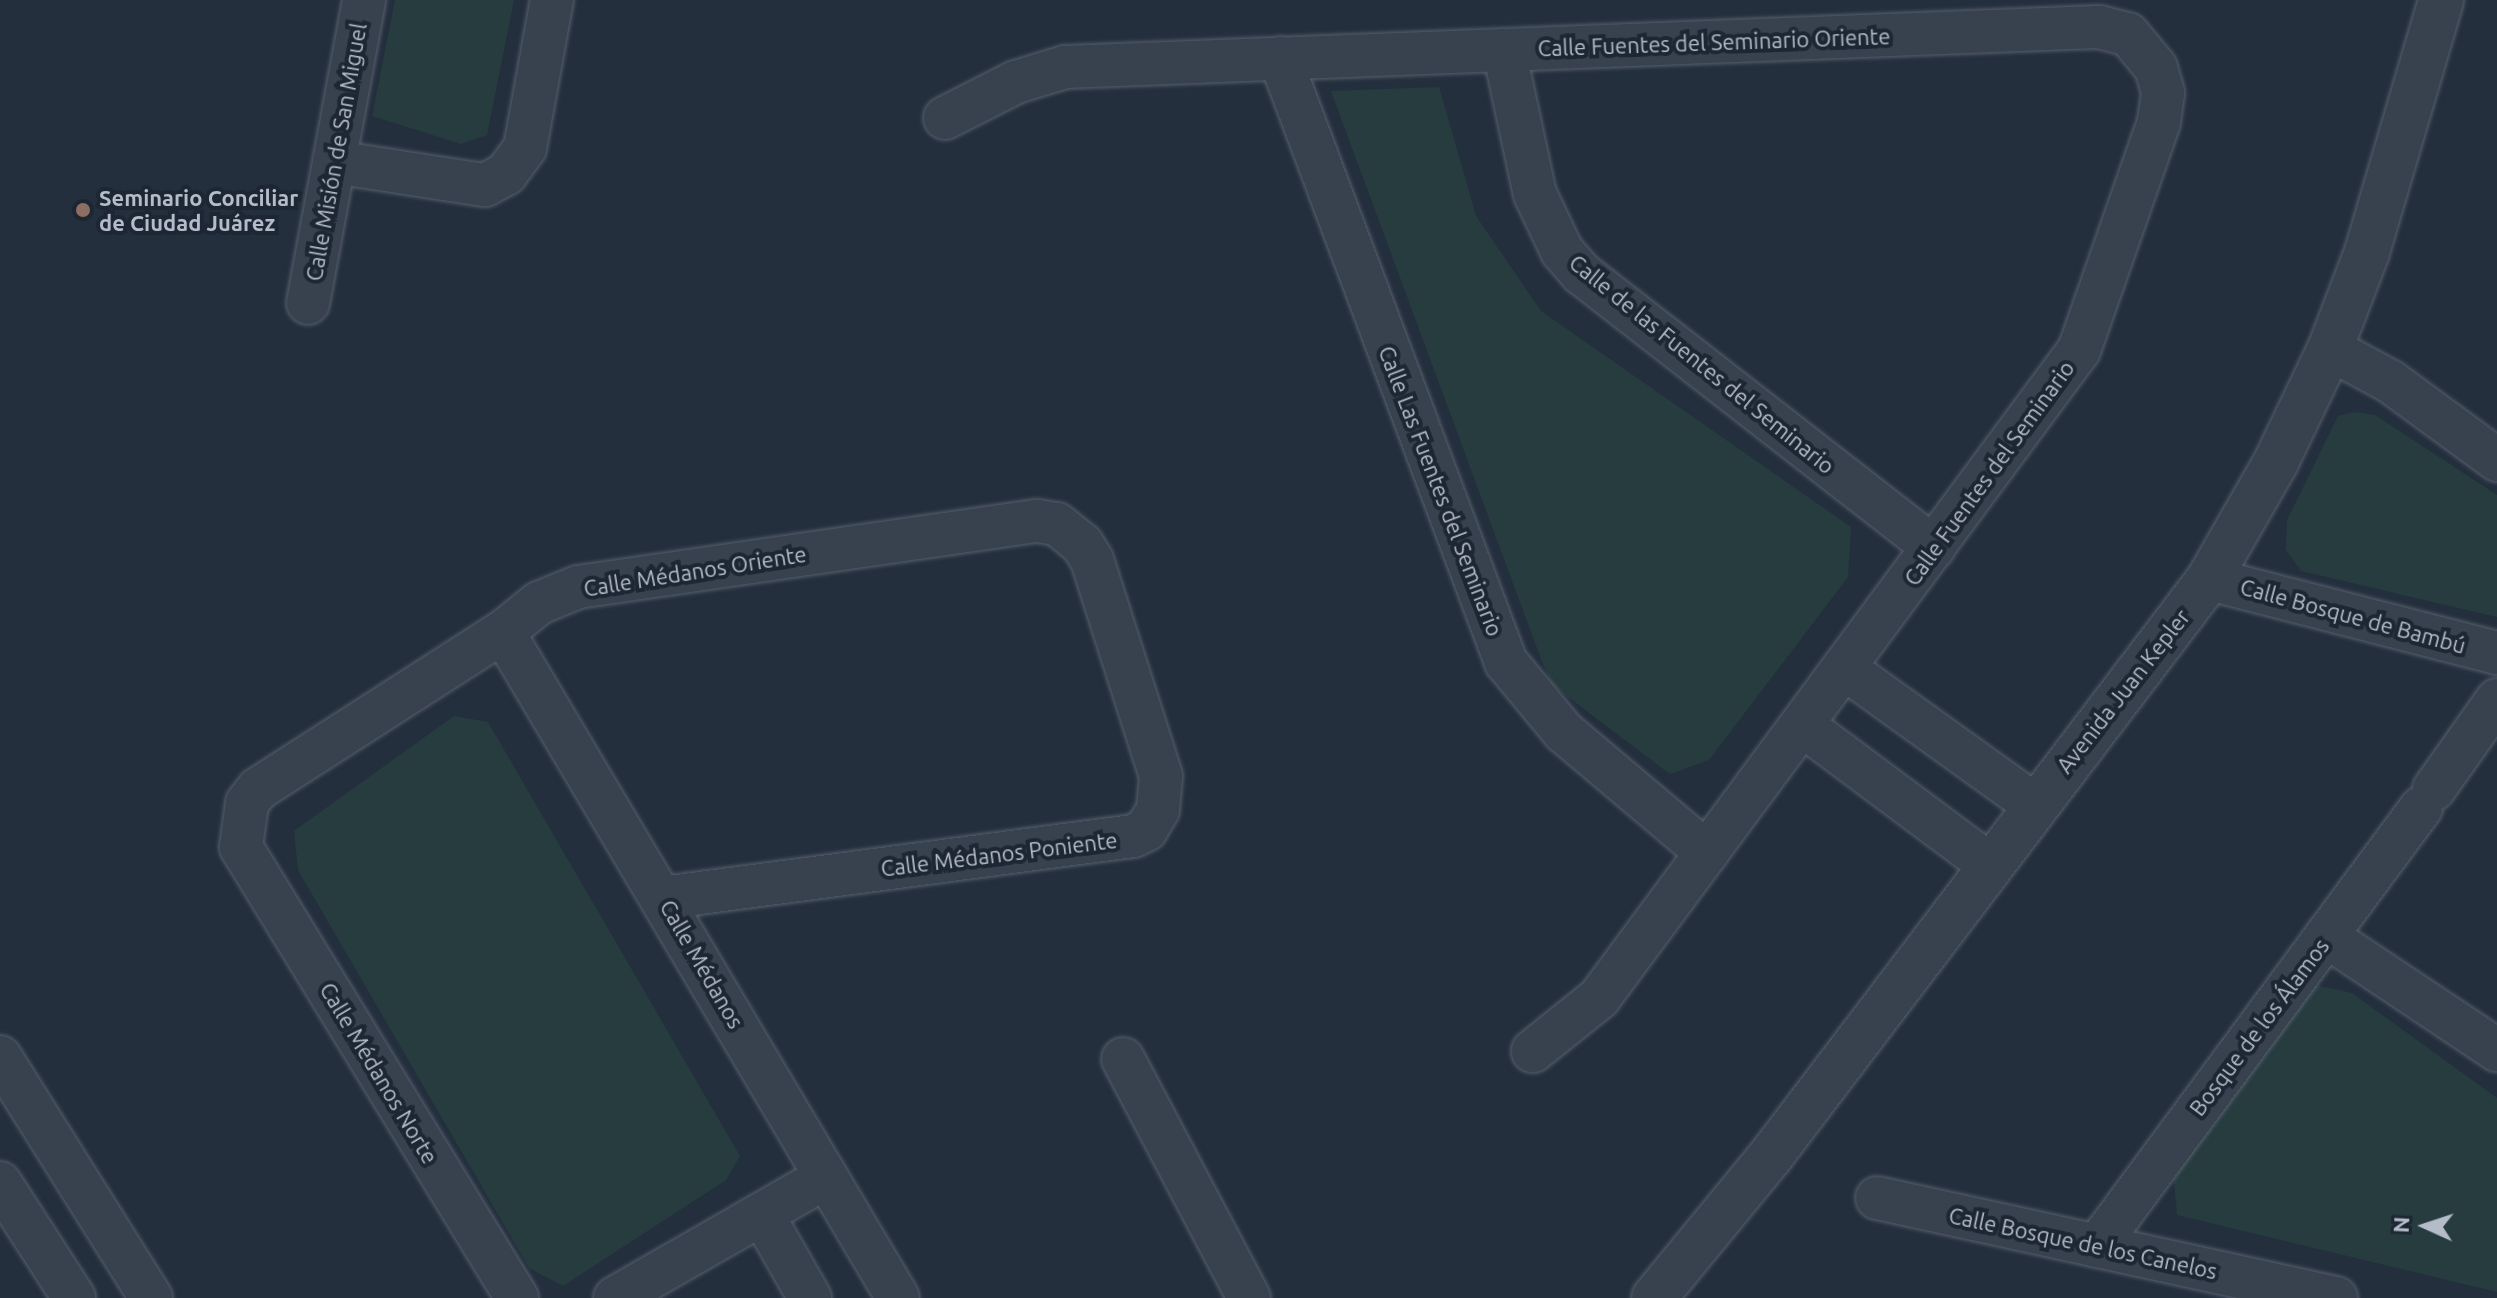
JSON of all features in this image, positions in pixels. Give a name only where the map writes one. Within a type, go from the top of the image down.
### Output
[{"type":"street","name":"Calle Misión de San Miguel","points":[[308,303],[364,0]]},
{"type":"street","points":[[334,162],[485,185],[506,174],[525,148],[552,0]]},
{"type":"street","name":"Avenida Juan Kepler","points":[[1654,1298],[1770,1157],[2209,579],[2276,462],[2330,349],[2367,252],[2431,8]]},
{"type":"street","name":"Calle Fuentes del Seminario Oriente","points":[[945,118],[1016,82],[1065,67],[2099,27],[2128,34],[2143,47]]},
{"type":"street","name":"Calle Fuentes del Seminario","points":[[1533,1051],[1599,998],[2079,350],[2159,122],[2163,93],[2156,68],[2143,47]]},
{"type":"street","name":"Calle de las Fuentes del Seminario","points":[[1504,50],[1535,194],[1562,251],[1581,273],[1934,548]]},
{"type":"street","name":"Calle Las Fuentes del Seminario","points":[[1280,58],[1506,662],[1564,732],[1707,853]]},
{"type":"street","points":[[2330,349],[2391,382],[2497,460]]},
{"type":"street","name":"Calle Médanos Oriente","points":[[241,847],[241,817],[258,789],[503,632],[539,603],[578,587],[1037,521],[1070,533],[1092,560]]},
{"type":"street","name":"Calle Médanos Poniente","points":[[663,898],[1133,836],[1146,830],[1158,810],[1161,776],[1092,560]]},
{"type":"street","name":"Calle Bosque de Bambú","points":[[2209,579],[2497,653]]},
{"type":"street","name":"Calle Médanos","points":[[503,632],[898,1298]]},
{"type":"street","points":[[1844,668],[2035,805]]},
{"type":"street","name":"Bosque de los Álamos","points":[[2097,1246],[2497,700]]},
{"type":"street","points":[[1802,725],[1990,865]]},
{"type":"street","name":"Calle Médanos Norte","points":[[241,847],[517,1298]]},
{"type":"street","points":[[2326,936],[2497,1050]]},
{"type":"street","points":[[0,1057],[151,1298]]},
{"type":"street","points":[[1123,1059],[1249,1298]]},
{"type":"street","points":[[615,1298],[826,1177]]},
{"type":"street","points":[[0,1183],[74,1298]]},
{"type":"street","name":"Calle Bosque de los Canelos","points":[[1877,1198],[2336,1298]]},
{"type":"street","points":[[762,1214],[810,1298]]},
{"type":"green space","points":[[395,0],[514,0],[487,135],[461,144],[372,116]]},
{"type":"green space","points":[[1439,87],[1476,216],[1541,311],[1851,527],[1848,577],[1709,760],[1670,774],[1552,685],[1541,659],[1331,91]]},
{"type":"green space","points":[[2354,412],[2375,415],[2497,495],[2497,617],[2301,571],[2286,550],[2287,520],[2338,416]]},
{"type":"green space","points":[[454,716],[488,722],[740,1156],[726,1180],[563,1286],[529,1268],[298,870],[294,831]]},
{"type":"green space","points":[[2315,985],[2352,993],[2497,1098],[2497,1292],[2177,1215],[2173,1168]]},
{"type":"place","name":"Seminario Conciliar de Ciudad Juárez","points":[[83,210]]}]
